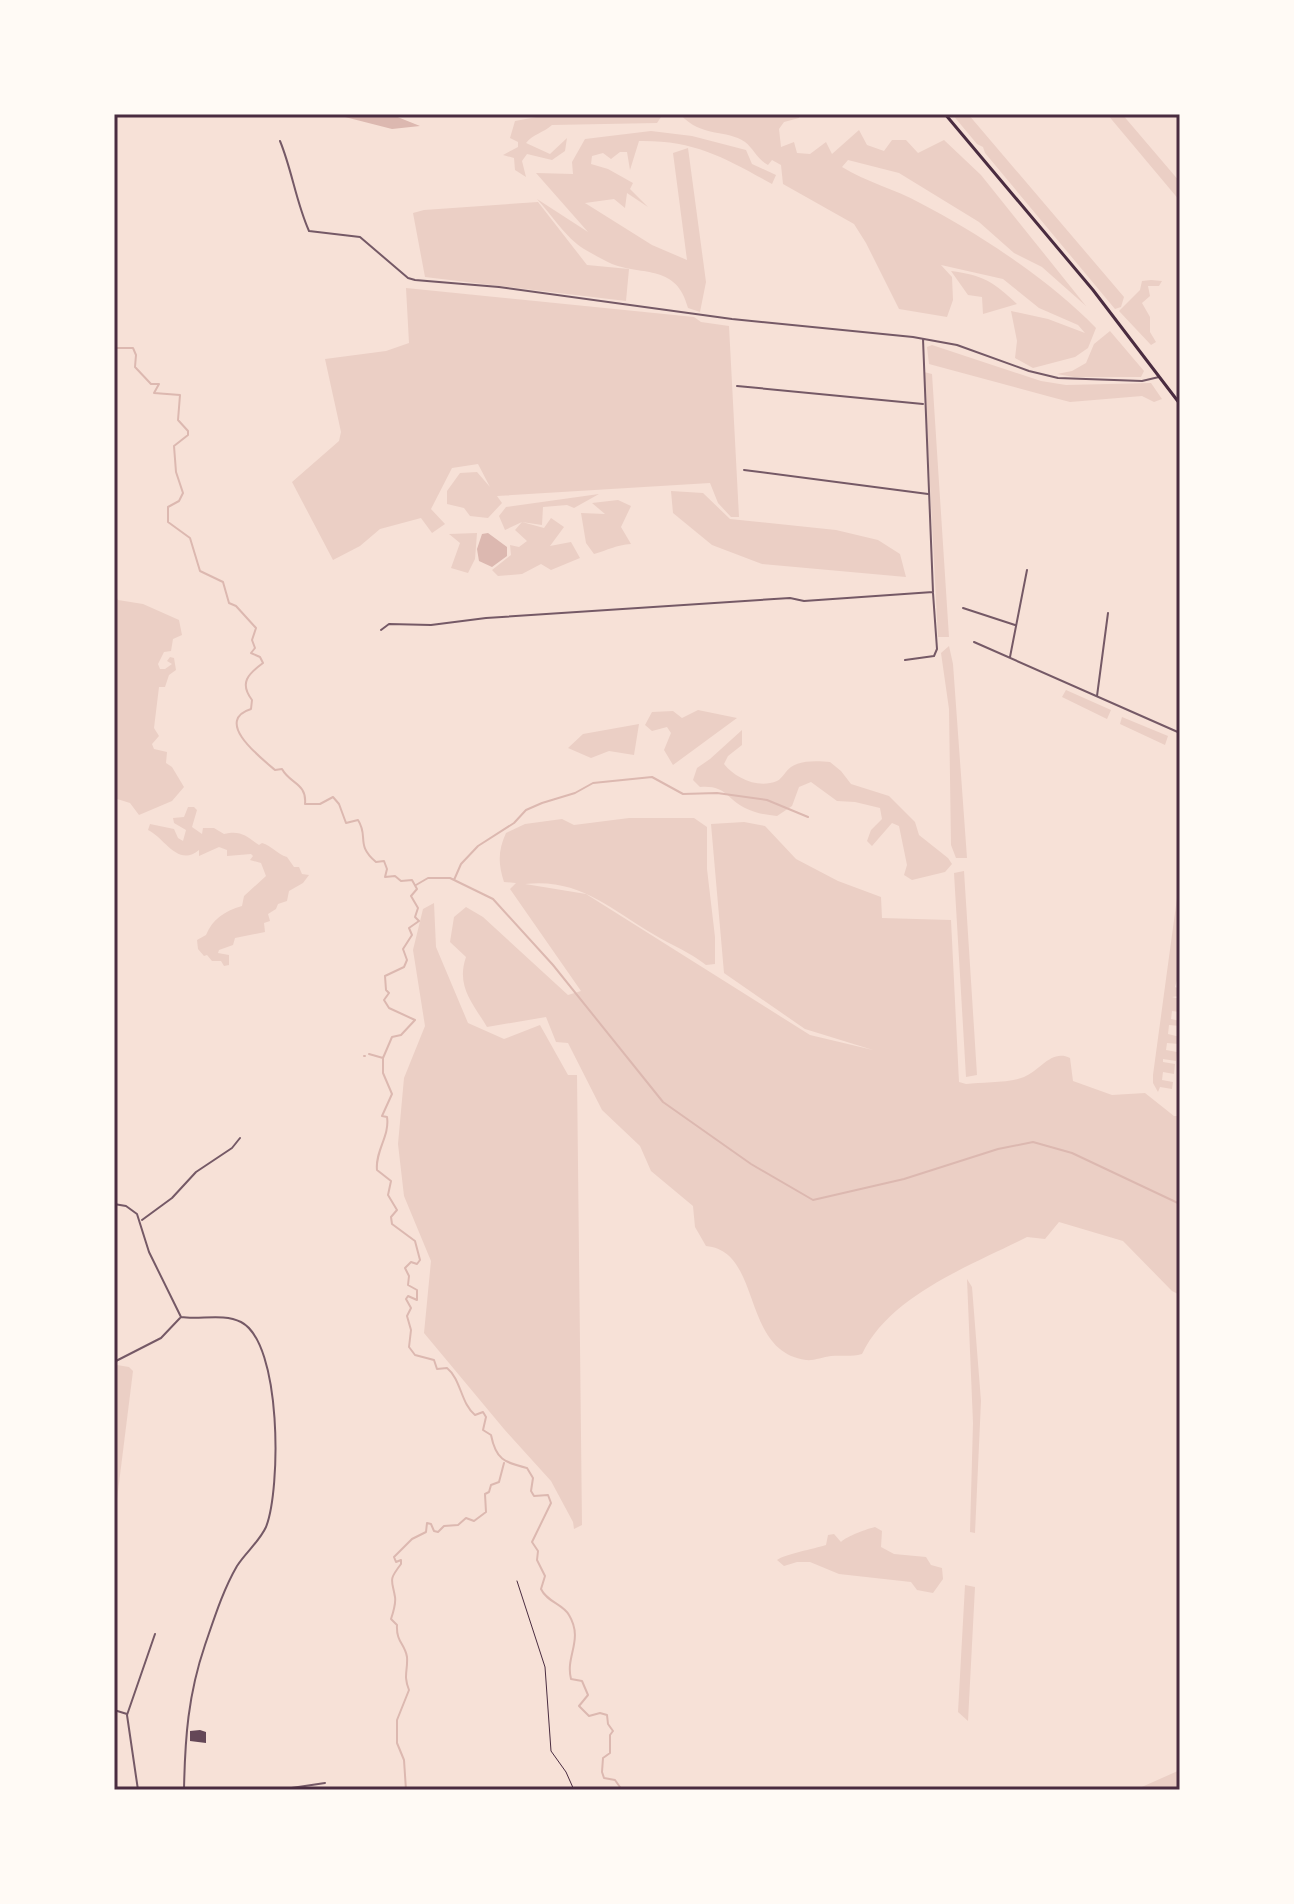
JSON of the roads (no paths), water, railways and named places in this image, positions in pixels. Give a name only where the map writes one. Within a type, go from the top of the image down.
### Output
[{"type":"main road","points":[[945,114],[1093,290],[1180,404]]},
{"type":"street","points":[[280,141],[292,170],[302,215],[309,231],[360,237],[408,278],[499,287],[732,319],[923,339],[957,345],[1058,378],[1142,381],[1161,377]]},
{"type":"street","points":[[905,660],[934,656],[937,649],[923,339]]},
{"type":"street","points":[[737,386],[924,404]]},
{"type":"street","points":[[744,470],[929,494]]},
{"type":"street","points":[[1010,659],[1027,570]]},
{"type":"street","points":[[381,630],[389,624],[431,625],[486,618],[774,599],[804,601],[933,592]]},
{"type":"street","points":[[963,608],[1016,625]]},
{"type":"street","points":[[1096,697],[1108,613]]},
{"type":"street","points":[[974,642],[1180,733]]},
{"type":"street","points":[[141,1221],[172,1198],[196,1172],[232,1148],[240,1138]]},
{"type":"street","points":[[114,1204],[133,1210],[141,1221],[152,1259],[181,1317]]},
{"type":"street","points":[[114,1362],[161,1338],[181,1317],[241,1321],[257,1341],[268,1372],[277,1426],[269,1512],[264,1531],[228,1584],[201,1657],[185,1724],[184,1790]]},
{"type":"street","points":[[138,1790],[127,1715],[155,1634]]},
{"type":"street","points":[[114,1710],[127,1715]]},
{"type":"street","points":[[278,1790],[325,1783]]},
{"type":"waterway","points":[[114,348],[133,348],[135,367],[151,384],[159,384],[154,393],[180,395],[178,420],[188,435],[174,446],[176,472],[183,493],[179,501],[168,507],[168,522],[190,538],[200,571],[223,582],[229,603],[236,606],[256,628],[252,640],[255,648],[251,653],[260,657],[263,663],[247,679],[251,709],[241,715],[237,722],[238,730],[260,757],[275,770],[282,769],[301,788],[305,804],[320,804],[333,797],[346,823],[358,820],[366,850],[376,862],[384,861],[387,869],[385,877],[412,880],[417,889],[411,896],[418,908],[415,917],[419,921],[409,928],[412,935],[403,949],[407,960],[404,967],[385,976],[389,993],[384,1000],[389,1008],[415,1020],[401,1035],[392,1037],[383,1058],[383,1073],[392,1094],[382,1116],[387,1117],[387,1124],[377,1163],[377,1170],[391,1181],[388,1195],[397,1210],[391,1217],[392,1224],[415,1241],[420,1260],[417,1264],[411,1262],[405,1268],[409,1276],[408,1285],[417,1290],[417,1300],[408,1296],[406,1299],[411,1308],[407,1316],[411,1330],[409,1347],[415,1355],[434,1360],[437,1369],[447,1368],[452,1373],[470,1410],[475,1415],[483,1412],[486,1417],[483,1430],[491,1435],[502,1459],[527,1468],[533,1478],[531,1491],[534,1496],[548,1495],[551,1503],[532,1542],[545,1576],[541,1589],[566,1611],[573,1624],[575,1640],[570,1663],[571,1679],[582,1681],[588,1695],[579,1706],[589,1716],[607,1715],[613,1731],[610,1735],[610,1753],[603,1758],[602,1772],[604,1778],[615,1780],[622,1790]]},
{"type":"waterway","points":[[454,880],[461,864],[478,846],[514,823],[526,810],[575,793],[593,783],[652,777],[683,794],[717,793],[767,800],[808,817]]},
{"type":"waterway","points":[[416,885],[428,878],[450,878],[493,899],[553,965],[663,1102],[751,1164],[813,1200],[904,1179],[998,1149],[1033,1142],[1072,1153],[1180,1204]]},
{"type":"waterway","points":[[369,1054],[383,1058]]},
{"type":"waterway","points":[[406,1790],[404,1760],[397,1743],[397,1720],[409,1690],[406,1653],[397,1625],[391,1619],[395,1599],[392,1580],[401,1564],[401,1560],[396,1562],[394,1557],[412,1539],[426,1532],[427,1523],[438,1532],[444,1526],[458,1525],[466,1518],[474,1521],[486,1512],[485,1494],[491,1485],[499,1482],[504,1463]]}]
